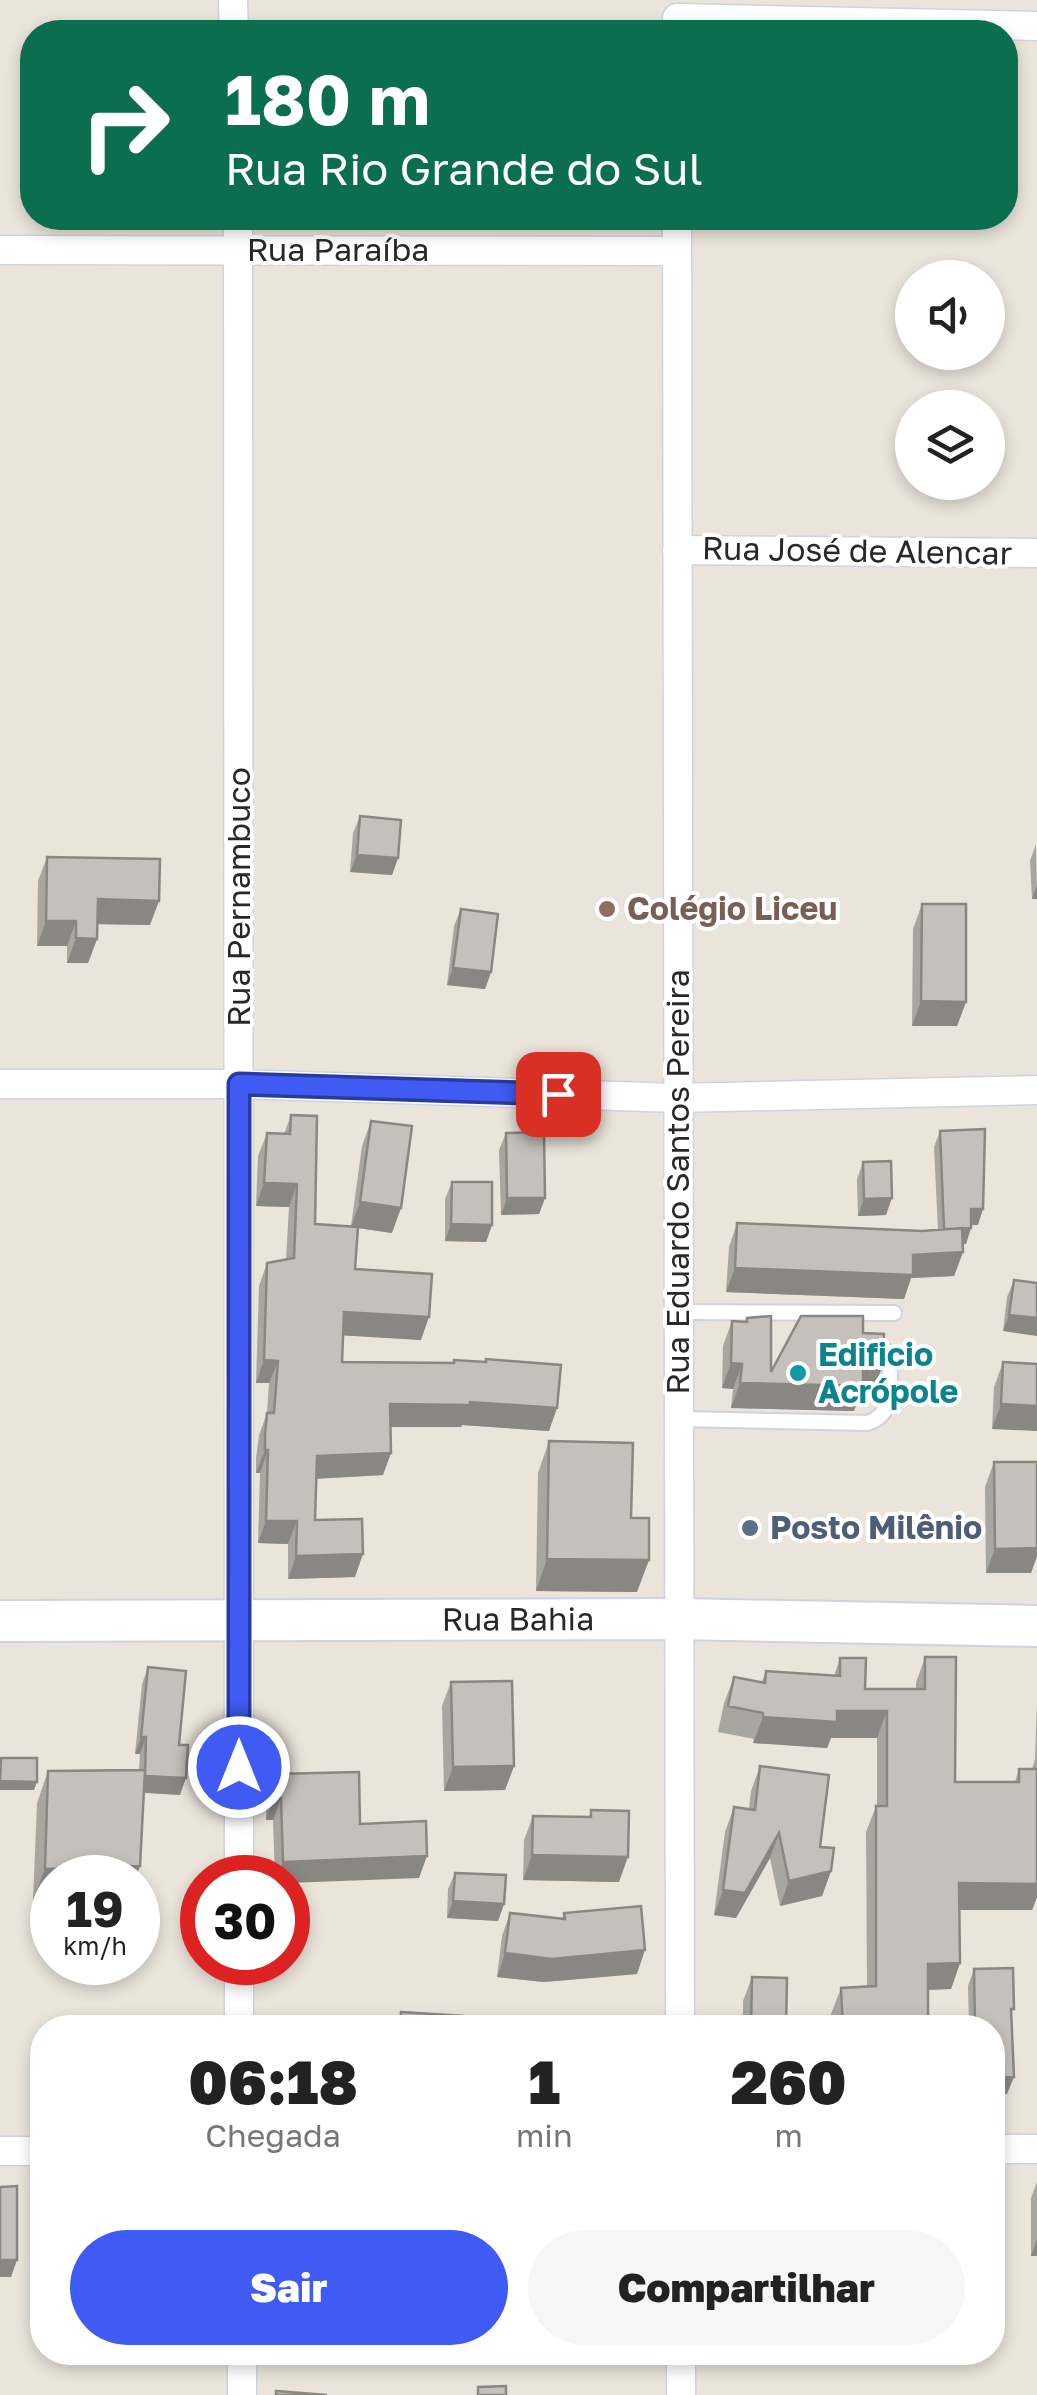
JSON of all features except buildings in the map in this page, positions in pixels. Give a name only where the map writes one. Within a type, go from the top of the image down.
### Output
[{"type":"main road","name":"Rua Bahia","points":[[0,1621],[679,1619],[1037,1626]]},
{"type":"street","points":[[676,17],[864,16],[933,20]]},
{"type":"street","name":"Rua Pernambuco","points":[[238,230],[239,1855]]},
{"type":"street","name":"Rua Eduardo Santos Pereira","points":[[677,230],[680,2015]]},
{"type":"street","name":"Rua Paraíba","points":[[0,250],[677,251]]},
{"type":"street","name":"Rua José de Alencar","points":[[678,550],[1037,553]]},
{"type":"street","points":[[0,1084],[239,1084],[678,1098],[1037,1090]]},
{"type":"street","points":[[239,1985],[239,2015]]},
{"type":"street","points":[[1005,2149],[1037,2149]]},
{"type":"street","points":[[0,2152],[30,2152]]},
{"type":"street","points":[[242,2365],[242,2395]]},
{"type":"street","points":[[680,2365],[681,2395]]},
{"type":"lane","points":[[679,1312],[894,1313]]},
{"type":"lane","points":[[679,1420],[878,1420],[886,1410],[890,1393],[889,1352]]},
{"type":"place","name":"Colégio Liceu","points":[[607,909]]},
{"type":"place","name":"Edificio Acrópole","points":[[798,1373]]},
{"type":"place","name":"Posto Milênio","points":[[750,1528]]},
{"type":"route","points":[[239,1767],[239,1084],[558,1094]]}]
